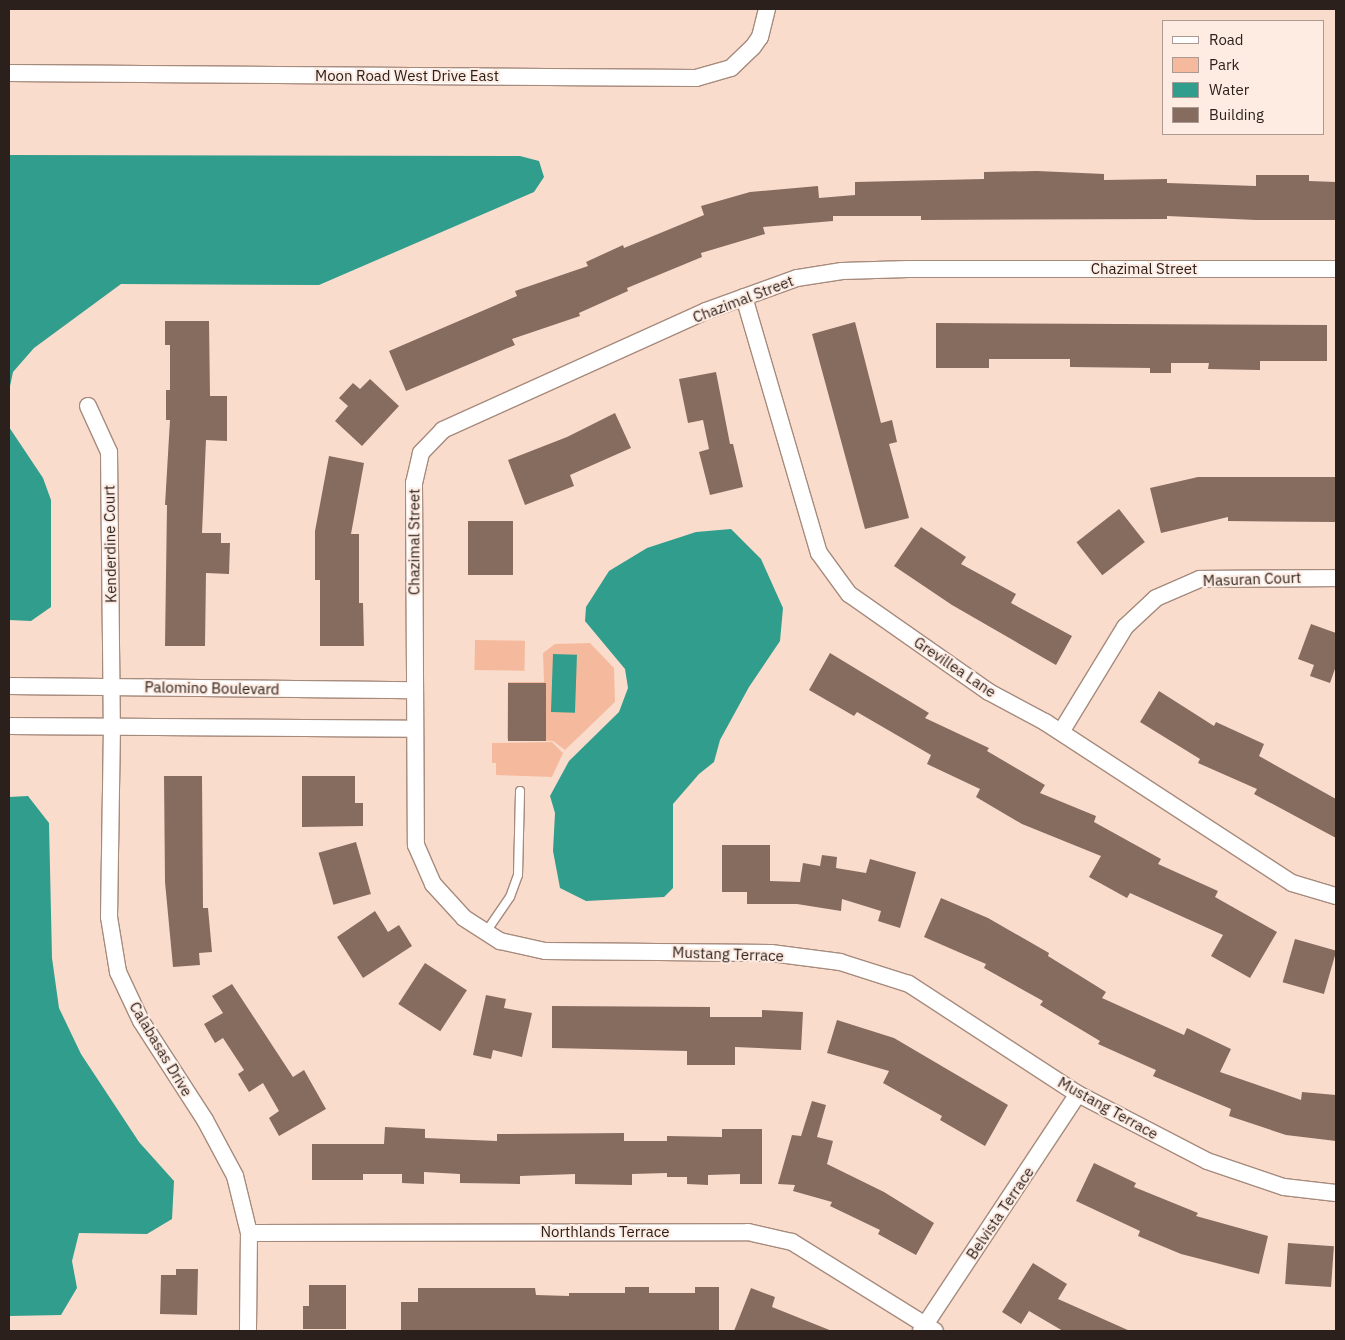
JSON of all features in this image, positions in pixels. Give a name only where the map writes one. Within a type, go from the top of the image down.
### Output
[{"type":"street","name":"Moon Road West Drive East","points":[[9,73],[696,78],[731,68],[753,47],[760,36],[767,9]]},
{"type":"street","name":"Chazimal Street","points":[[416,690],[414,483],[421,453],[443,430],[744,297],[797,278],[859,270],[1336,269]]},
{"type":"street","name":"Grevillea Lane","points":[[744,297],[819,553],[849,594],[989,692],[1061,732],[1292,883],[1336,896]]},
{"type":"street","name":"Kenderdine Court","points":[[88,406],[109,452],[112,726]]},
{"type":"street","name":"Masuran Court","points":[[1061,732],[1124,627],[1156,598],[1200,579],[1336,578]]},
{"type":"street","name":"Palomino Boulevard","points":[[9,686],[416,690]]},
{"type":"street","name":"Mustang Terrace","points":[[416,690],[414,729],[416,844],[433,884],[464,918],[500,941],[545,952],[771,953],[840,962],[909,984],[1078,1094],[1207,1161],[1284,1187],[1336,1193]]},
{"type":"street","points":[[9,726],[414,729]]},
{"type":"street","name":"Calabasas Drive","points":[[112,726],[109,917],[118,972],[141,1021],[205,1120],[236,1176],[249,1233],[248,1331]]},
{"type":"street","name":"Belvista Terrace","points":[[927,1329],[1078,1094]]},
{"type":"street","name":"Northlands Terrace","points":[[249,1233],[748,1232],[792,1242],[927,1329]]},
{"type":"lane","points":[[486,932],[510,897],[518,875],[520,791]]},
{"type":"green space","points":[[475,640],[525,641],[524,671],[474,670]]},
{"type":"green space","points":[[590,643],[614,668],[615,702],[565,750],[553,741],[507,739],[508,682],[544,682],[543,653],[555,644]]},
{"type":"green space","points":[[552,742],[563,753],[552,777],[496,775],[496,763],[492,763],[492,743]]},
{"type":"water","points":[[9,155],[520,156],[539,161],[544,177],[534,192],[319,285],[121,284],[34,348],[13,372],[9,391]]},
{"type":"water","points":[[9,427],[43,478],[51,500],[51,607],[31,621],[9,620]]},
{"type":"water","points":[[731,529],[761,559],[783,608],[780,641],[749,687],[720,740],[714,762],[699,774],[673,804],[673,888],[664,897],[586,901],[560,888],[553,851],[555,813],[550,796],[569,761],[619,712],[628,688],[625,669],[585,621],[586,607],[609,571],[647,548],[696,532]]},
{"type":"water","points":[[553,654],[577,655],[575,713],[551,712]]},
{"type":"water","points":[[28,796],[49,823],[52,958],[59,1008],[81,1054],[139,1142],[174,1181],[172,1219],[147,1234],[79,1233],[72,1261],[77,1288],[61,1315],[9,1316],[9,797]]},
{"type":"building","points":[[1037,171],[1104,174],[1104,180],[1167,179],[1167,183],[1256,186],[1256,175],[1309,175],[1309,181],[1336,182],[1336,220],[1256,220],[1167,216],[1167,219],[921,220],[921,216],[833,216],[833,221],[763,227],[765,234],[701,253],[702,257],[627,288],[628,291],[579,313],[580,316],[512,339],[515,345],[406,391],[389,351],[517,296],[515,291],[588,266],[586,262],[623,245],[624,248],[704,215],[701,206],[750,192],[818,186],[819,198],[855,195],[855,182],[984,179],[984,172]]},
{"type":"building","points":[[165,321],[209,321],[210,396],[227,396],[227,441],[206,440],[202,533],[221,533],[221,543],[230,543],[229,574],[206,573],[205,646],[165,646],[167,505],[165,505],[170,420],[166,420],[166,390],[170,390],[170,345],[165,345]]},
{"type":"building","points":[[855,322],[881,423],[892,420],[897,442],[889,444],[909,518],[865,529],[812,334]]},
{"type":"building","points":[[936,323],[1327,325],[1327,361],[1260,361],[1260,370],[1208,369],[1209,363],[1171,363],[1171,373],[1150,373],[1150,368],[1070,367],[1070,359],[989,359],[989,368],[936,368]]},
{"type":"building","points":[[716,372],[730,444],[733,444],[743,487],[710,495],[699,452],[709,449],[703,420],[688,423],[679,379]]},
{"type":"building","points":[[370,379],[399,406],[362,446],[335,421],[348,406],[339,398],[353,383],[360,389]]},
{"type":"building","points":[[615,413],[631,448],[570,475],[574,486],[525,505],[508,460],[567,437]]},
{"type":"building","points":[[329,456],[364,463],[351,534],[359,534],[359,603],[363,603],[364,646],[320,646],[320,580],[315,580],[315,531]]},
{"type":"building","points":[[1198,477],[1336,477],[1336,522],[1228,521],[1228,517],[1161,533],[1150,488]]},
{"type":"building","points":[[1119,509],[1145,542],[1102,575],[1076,542]]},
{"type":"building","points":[[468,521],[513,521],[513,575],[468,575]]},
{"type":"building","points":[[921,527],[966,557],[961,564],[1016,594],[1011,603],[1072,636],[1056,665],[952,605],[894,566]]},
{"type":"building","points":[[1311,624],[1336,633],[1336,666],[1330,683],[1310,676],[1314,665],[1298,659]]},
{"type":"building","points":[[830,653],[929,713],[925,718],[989,748],[987,751],[1045,785],[1040,793],[1096,816],[1094,822],[1161,859],[1158,864],[1218,891],[1215,897],[1277,932],[1250,978],[1211,956],[1223,935],[1130,893],[1127,898],[1089,877],[1101,856],[1022,824],[976,797],[980,789],[927,764],[931,755],[857,712],[854,716],[809,690]]},
{"type":"building","points":[[508,683],[546,683],[546,741],[508,741]]},
{"type":"building","points":[[1159,691],[1214,726],[1216,722],[1264,744],[1259,756],[1336,799],[1336,838],[1254,794],[1257,789],[1198,763],[1200,759],[1140,722]]},
{"type":"building","points":[[164,776],[202,776],[203,908],[208,908],[212,952],[199,953],[200,965],[173,967],[165,882]]},
{"type":"building","points":[[302,776],[355,776],[355,803],[363,803],[363,826],[302,827]]},
{"type":"building","points":[[356,842],[371,894],[333,905],[319,853]]},
{"type":"building","points":[[722,845],[770,845],[770,881],[800,882],[803,863],[820,866],[822,855],[837,857],[836,868],[866,873],[870,859],[916,872],[900,928],[878,921],[881,911],[842,899],[841,911],[797,904],[747,904],[747,892],[722,892]]},
{"type":"building","points":[[941,898],[988,918],[1049,953],[1048,956],[1106,992],[1102,998],[1184,1035],[1187,1028],[1231,1049],[1220,1072],[1301,1100],[1302,1092],[1336,1095],[1336,1141],[1286,1135],[1229,1116],[1231,1109],[1153,1076],[1156,1070],[1098,1044],[1100,1041],[1040,1005],[1043,1001],[984,968],[986,964],[924,937]]},
{"type":"building","points":[[375,911],[388,932],[399,925],[412,946],[363,978],[337,937]]},
{"type":"building","points":[[1295,939],[1336,951],[1324,994],[1283,982]]},
{"type":"building","points":[[425,963],[467,990],[440,1031],[398,1004]]},
{"type":"building","points":[[232,984],[293,1077],[304,1070],[326,1109],[279,1136],[269,1118],[279,1111],[263,1083],[249,1092],[238,1074],[244,1070],[223,1038],[215,1043],[204,1024],[223,1013],[212,996]]},
{"type":"building","points":[[486,995],[506,999],[504,1008],[532,1013],[522,1057],[493,1050],[491,1059],[473,1055]]},
{"type":"building","points":[[552,1006],[710,1007],[710,1017],[762,1017],[762,1010],[803,1012],[801,1050],[735,1047],[735,1065],[687,1065],[687,1051],[552,1048]]},
{"type":"building","points":[[837,1020],[894,1038],[1008,1105],[985,1146],[940,1120],[942,1116],[883,1083],[889,1071],[827,1053]]},
{"type":"building","points":[[812,1101],[826,1105],[817,1137],[833,1141],[827,1164],[884,1192],[934,1223],[916,1255],[878,1234],[880,1230],[830,1206],[832,1202],[793,1191],[795,1185],[778,1184],[792,1135],[801,1136]]},
{"type":"building","points":[[385,1127],[425,1129],[425,1138],[497,1141],[497,1134],[624,1133],[624,1141],[667,1141],[667,1136],[722,1137],[722,1129],[762,1129],[762,1184],[740,1184],[740,1174],[708,1175],[708,1185],[687,1184],[687,1177],[667,1177],[667,1173],[632,1174],[632,1185],[575,1184],[575,1174],[520,1176],[520,1184],[460,1183],[460,1174],[424,1172],[424,1184],[402,1183],[402,1174],[363,1174],[363,1180],[312,1180],[312,1144],[384,1144]]},
{"type":"building","points":[[1094,1163],[1136,1183],[1134,1187],[1198,1213],[1196,1216],[1268,1236],[1259,1274],[1181,1254],[1138,1236],[1140,1231],[1076,1201]]},
{"type":"building","points":[[1288,1243],[1334,1246],[1331,1287],[1285,1284]]},
{"type":"building","points":[[1033,1263],[1067,1284],[1058,1299],[1130,1331],[1063,1331],[1029,1311],[1021,1324],[1002,1312]]},
{"type":"building","points":[[176,1269],[198,1269],[197,1315],[160,1314],[161,1275],[176,1275]]},
{"type":"building","points":[[309,1285],[346,1285],[346,1329],[303,1329],[303,1306],[309,1306]]},
{"type":"building","points":[[625,1287],[649,1287],[649,1293],[695,1293],[695,1287],[719,1287],[719,1331],[401,1331],[401,1302],[418,1302],[418,1288],[535,1288],[536,1295],[569,1296],[569,1293],[625,1293]]},
{"type":"building","points":[[751,1288],[775,1297],[772,1307],[832,1331],[734,1331]]}]
